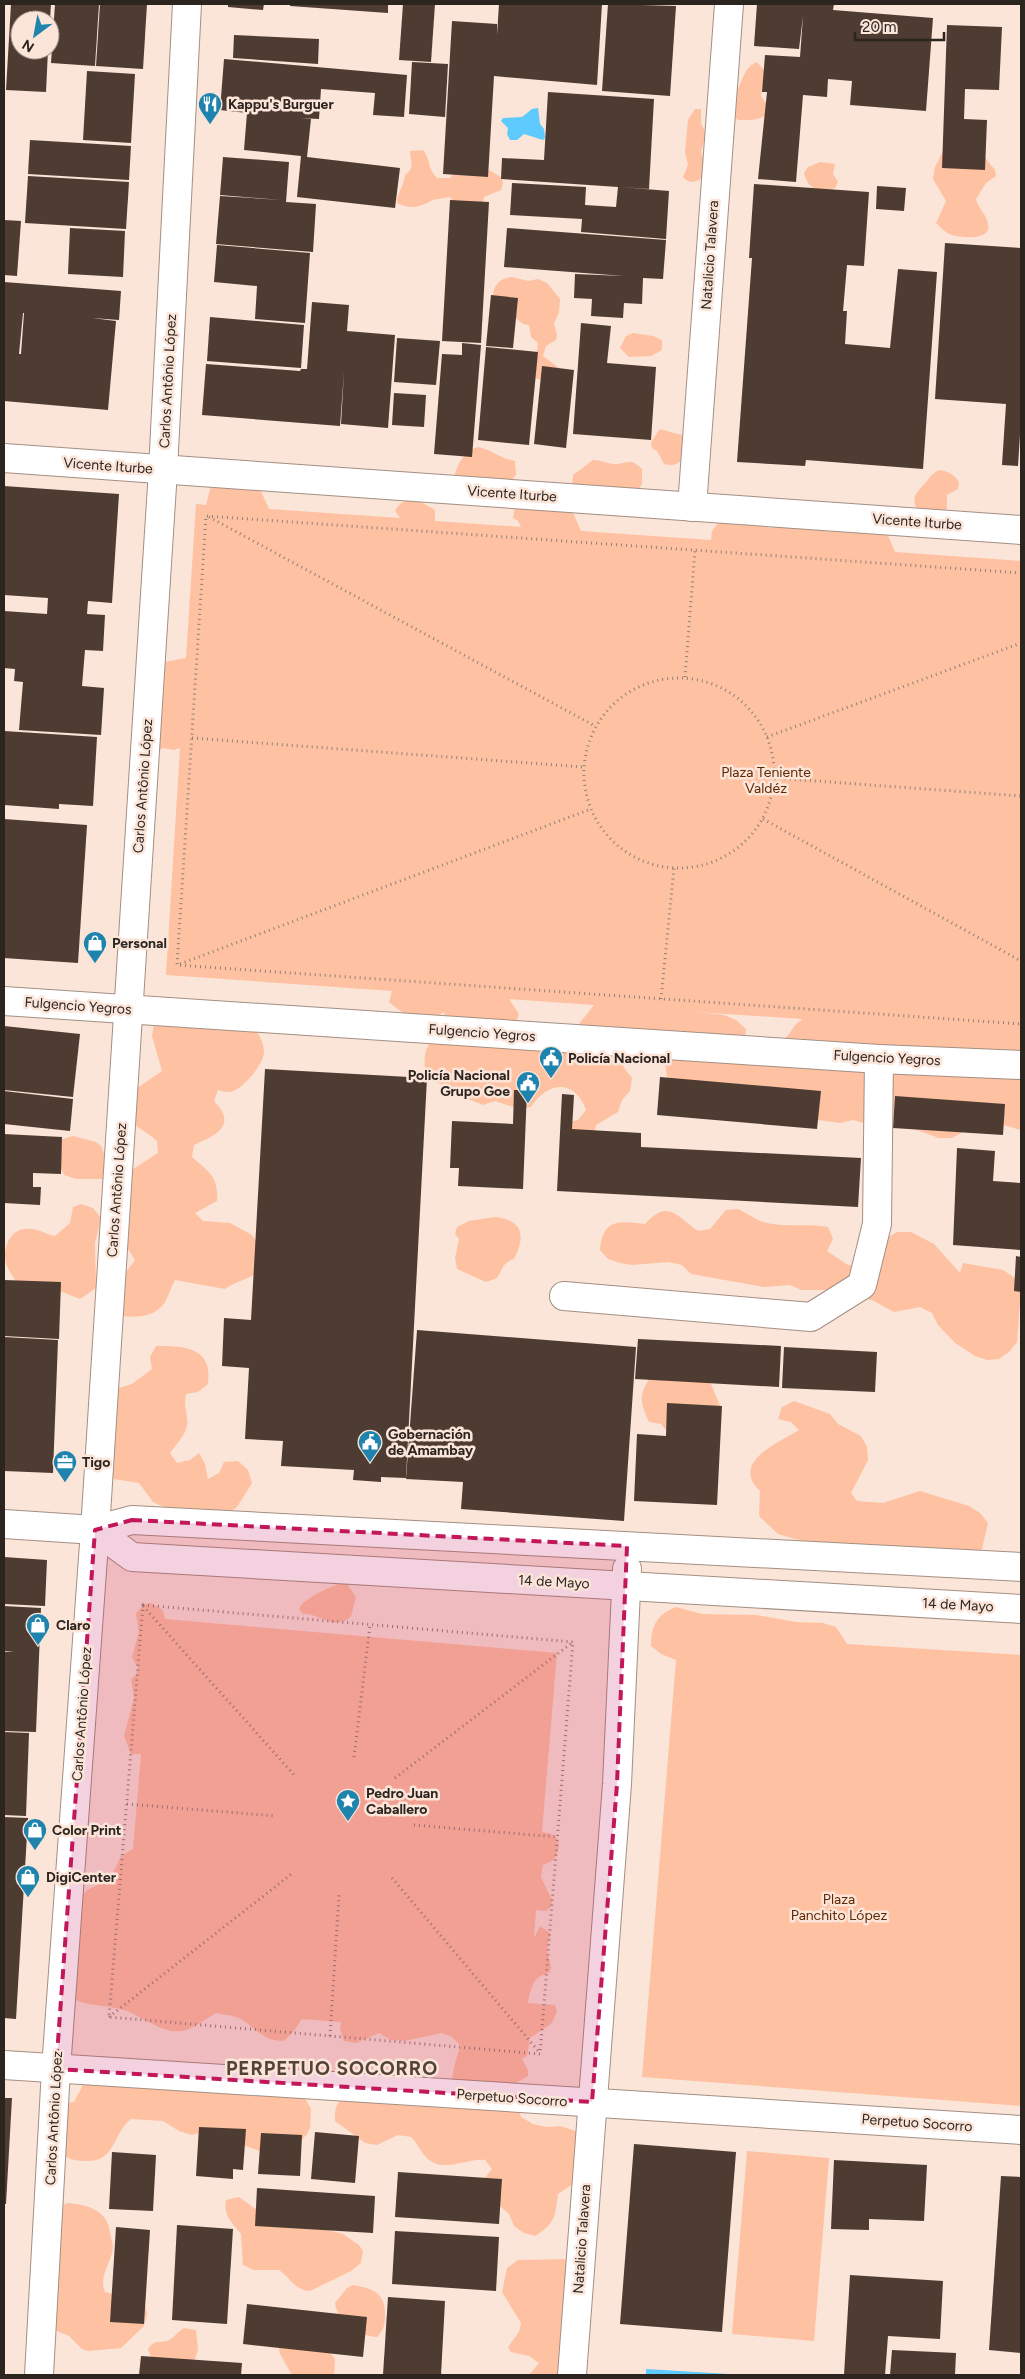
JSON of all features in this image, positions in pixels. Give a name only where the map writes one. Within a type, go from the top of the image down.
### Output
[{"type":"street","name":"Carlos Antônio López","points":[[39,2375],[56,2069],[95,1530],[164,470],[187,4]]},
{"type":"street","name":"Natalicio Talavera","points":[[692,507],[729,4]]},
{"type":"street","name":"Vicente Iturbe","points":[[4,458],[1021,530]]},
{"type":"street","name":"Fulgencio Yegros","points":[[4,1001],[879,1059],[1021,1065]]},
{"type":"street","points":[[564,1296],[811,1317],[862,1285],[877,1224],[879,1059]]},
{"type":"street","points":[[4,1524],[95,1530],[132,1520],[1021,1567]]},
{"type":"street","name":"14 de Mayo","points":[[95,1530],[132,1557],[1021,1609]]},
{"type":"street","name":"Natalicio Talavera","points":[[572,2375],[617,1784],[627,1586],[627,1546]]},
{"type":"street","name":"Perpetuo Socorro","points":[[4,2065],[1021,2130]]},
{"type":"path","points":[[206,516],[1021,573]]},
{"type":"path","points":[[206,516],[595,726]]},
{"type":"path","points":[[177,965],[206,516]]},
{"type":"path","points":[[685,677],[695,550]]},
{"type":"path","points":[[768,736],[1021,643]]},
{"type":"path","points":[[685,677],[725,689],[743,701],[757,718],[768,736],[774,757],[775,778],[771,799],[763,819],[750,836],[734,851],[716,861],[695,867],[674,868],[640,859],[615,844],[601,828],[591,809],[585,788],[583,767],[587,746],[595,726],[608,709],[624,694],[642,684],[663,678],[685,677]]},
{"type":"path","points":[[192,738],[583,767]]},
{"type":"path","points":[[775,778],[1021,796]]},
{"type":"path","points":[[177,965],[591,809]]},
{"type":"path","points":[[763,819],[1021,961]]},
{"type":"path","points":[[661,999],[674,868]]},
{"type":"path","points":[[177,965],[1021,1024]]},
{"type":"path","points":[[143,1605],[573,1642]]},
{"type":"path","points":[[143,1605],[296,1777]]},
{"type":"path","points":[[109,2017],[143,1605]]},
{"type":"path","points":[[354,1757],[370,1625]]},
{"type":"path","points":[[395,1778],[573,1642]]},
{"type":"path","points":[[540,2054],[573,1642]]},
{"type":"path","points":[[126,1804],[276,1816]]},
{"type":"path","points":[[414,1826],[558,1837]]},
{"type":"path","points":[[109,2017],[294,1872]]},
{"type":"path","points":[[392,1878],[540,2054]]},
{"type":"path","points":[[330,2036],[339,1895]]},
{"type":"path","points":[[109,2017],[540,2054]]},
{"type":"highlighted area","points":[[132,1520],[627,1546],[617,1784],[592,2102],[56,2069],[95,1530]]},
{"type":"green space","points":[[757,62],[765,71],[761,96],[767,104],[766,115],[756,119],[738,120],[730,114],[732,96],[739,88],[745,73]]},
{"type":"green space","points":[[695,109],[701,109],[701,123],[706,134],[701,152],[705,164],[703,177],[693,182],[683,177],[688,165],[685,152],[688,120]]},
{"type":"green space","points":[[944,149],[982,154],[995,170],[996,176],[986,183],[976,199],[988,224],[988,229],[981,236],[962,237],[952,235],[936,223],[946,201],[933,179],[935,167]]},
{"type":"green space","points":[[423,150],[437,178],[450,178],[458,169],[489,170],[501,177],[503,183],[501,190],[484,197],[483,203],[453,202],[450,197],[435,199],[415,207],[397,203],[405,175],[410,170],[412,164],[410,151]]},
{"type":"green space","points":[[820,162],[835,164],[833,174],[838,182],[835,188],[820,190],[815,189],[808,183],[804,173],[808,167]]},
{"type":"green space","points":[[512,277],[528,281],[538,279],[547,283],[560,299],[559,312],[554,324],[557,334],[556,340],[546,346],[543,356],[560,369],[544,380],[534,378],[538,343],[531,337],[529,325],[523,324],[493,300],[497,284],[503,279]]},
{"type":"green space","points":[[633,333],[653,336],[662,340],[662,350],[651,356],[629,357],[620,348],[626,336]]},
{"type":"green space","points":[[660,429],[685,436],[686,455],[677,464],[664,464],[657,451],[652,448],[651,442]]},
{"type":"green space","points":[[479,447],[515,461],[516,475],[507,485],[454,480],[456,470],[465,455],[474,448]]},
{"type":"green space","points":[[593,460],[613,464],[631,462],[638,465],[642,469],[642,483],[637,495],[572,487],[573,475]]},
{"type":"green space","points":[[939,470],[948,472],[955,477],[959,482],[958,489],[947,495],[947,508],[942,514],[918,513],[914,502],[915,495],[932,475]]},
{"type":"green space","name":"Plaza Teniente Valdéz","points":[[220,481],[259,487],[269,509],[400,518],[395,511],[399,505],[408,500],[413,500],[435,510],[435,521],[521,527],[518,521],[513,518],[515,507],[571,508],[581,531],[711,540],[712,531],[723,517],[771,528],[790,523],[807,529],[813,526],[832,532],[843,526],[887,533],[895,552],[1021,561],[1021,1130],[1000,1124],[963,1132],[952,1138],[939,1138],[903,1125],[878,1127],[853,1120],[840,1123],[803,1118],[667,1077],[665,1063],[672,1053],[619,1055],[624,1068],[632,1078],[630,1091],[622,1100],[618,1112],[596,1125],[593,1138],[583,1147],[566,1123],[578,1120],[586,1110],[575,1093],[568,1089],[561,1087],[553,1088],[538,1098],[531,1107],[519,1109],[495,1101],[483,1105],[458,1095],[426,1075],[425,1058],[428,1046],[448,1023],[444,1012],[429,1018],[415,1018],[402,1012],[389,1002],[392,991],[166,975],[180,748],[174,750],[163,748],[158,751],[164,662],[186,658],[196,504],[206,505],[210,489]],"holes":[[[509,999],[593,1005],[594,1005],[571,1034],[515,1026],[519,1014]],[[696,1012],[802,1019],[802,1020],[782,1040],[744,1043],[746,1029],[736,1020],[724,1015]]]},
{"type":"green space","points":[[154,1024],[256,1030],[262,1041],[263,1057],[256,1070],[245,1083],[234,1091],[218,1090],[214,1101],[221,1110],[224,1123],[216,1133],[194,1145],[192,1157],[212,1176],[217,1193],[217,1201],[195,1213],[203,1221],[230,1223],[252,1235],[260,1246],[258,1272],[225,1289],[175,1280],[165,1302],[156,1311],[138,1317],[125,1316],[119,1315],[120,1280],[135,1260],[115,1229],[127,1173],[158,1153],[157,1141],[134,1124],[127,1116],[130,1093],[162,1071],[152,1036]]},
{"type":"green space","points":[[73,1136],[96,1142],[101,1146],[105,1156],[111,1159],[110,1179],[76,1179],[64,1175],[58,1162],[60,1140]]},
{"type":"green space","points":[[81,1204],[93,1208],[101,1218],[95,1243],[96,1288],[80,1299],[57,1290],[19,1286],[8,1269],[5,1260],[6,1248],[11,1237],[19,1230],[29,1229],[55,1236],[70,1223],[73,1207]]},
{"type":"green space","points":[[738,1209],[760,1221],[771,1224],[828,1227],[833,1239],[827,1251],[848,1265],[860,1266],[885,1239],[897,1232],[911,1232],[934,1244],[960,1273],[963,1263],[1003,1270],[1015,1278],[1021,1290],[1017,1342],[1009,1352],[999,1359],[987,1360],[975,1356],[955,1343],[938,1325],[932,1313],[920,1307],[894,1312],[872,1300],[860,1298],[847,1299],[825,1290],[801,1290],[790,1285],[764,1287],[691,1274],[682,1265],[669,1262],[632,1265],[620,1263],[608,1259],[600,1250],[605,1232],[609,1227],[620,1222],[645,1224],[653,1216],[666,1211],[672,1212],[698,1231],[710,1229],[726,1210]]},
{"type":"green space","points":[[495,1217],[511,1222],[520,1230],[521,1236],[514,1259],[505,1264],[497,1278],[486,1282],[457,1269],[455,1258],[459,1239],[455,1234],[457,1227],[469,1221]]},
{"type":"green space","points":[[156,1346],[187,1348],[195,1351],[206,1362],[208,1384],[198,1392],[186,1394],[187,1428],[170,1453],[177,1463],[190,1460],[199,1453],[205,1464],[208,1479],[219,1473],[224,1462],[238,1461],[248,1470],[252,1483],[237,1507],[226,1515],[164,1507],[153,1502],[139,1483],[114,1479],[103,1474],[106,1411],[119,1388],[132,1384],[152,1369],[150,1357]]},
{"type":"green space","points":[[699,1376],[711,1384],[721,1408],[669,1433],[661,1424],[649,1422],[644,1410],[642,1396],[649,1379]]},
{"type":"green space","points":[[794,1401],[830,1414],[838,1424],[861,1436],[867,1447],[868,1460],[851,1493],[857,1501],[883,1503],[920,1491],[969,1506],[980,1513],[988,1523],[982,1549],[972,1556],[816,1545],[778,1534],[759,1516],[760,1491],[752,1481],[750,1471],[753,1463],[760,1455],[799,1430],[791,1422],[778,1419],[782,1407]]},
{"type":"green space","points":[[346,1582],[356,1597],[351,1616],[347,1620],[334,1623],[309,1614],[303,1614],[299,1609],[306,1600]]},
{"type":"green space","points":[[151,1603],[163,1610],[165,1619],[557,1653],[542,1832],[553,1835],[559,1845],[554,1860],[543,1865],[541,1877],[552,1900],[551,1907],[546,1911],[536,1910],[534,1938],[540,1926],[550,1933],[547,1952],[551,1966],[550,1972],[539,1977],[534,1982],[528,2003],[555,2005],[557,2012],[551,2024],[530,2038],[527,2056],[522,2059],[528,2070],[528,2076],[511,2086],[521,2117],[533,2124],[546,2127],[560,2126],[585,2134],[579,2180],[558,2194],[551,2223],[535,2236],[524,2233],[514,2226],[509,2214],[500,2206],[484,2179],[492,2169],[485,2160],[446,2165],[438,2164],[431,2162],[425,2156],[411,2137],[398,2135],[377,2145],[365,2143],[335,2121],[338,2103],[346,2097],[364,2090],[401,2104],[413,2106],[449,2092],[455,2063],[461,2046],[452,2037],[442,2033],[404,2041],[391,2040],[379,2033],[356,2043],[344,2041],[340,2029],[341,2022],[302,2019],[284,2041],[265,2037],[241,2019],[216,2013],[191,2028],[174,2031],[159,2027],[124,2010],[79,2002],[66,1995],[71,1908],[87,1890],[110,1879],[121,1856],[133,1849],[141,1754],[131,1754],[124,1736],[134,1698],[131,1679],[136,1675],[138,1668],[132,1657],[139,1632],[136,1613],[145,1604]]},
{"type":"green space","name":"Plaza Panchito López","points":[[676,1607],[702,1614],[756,1615],[796,1622],[823,1623],[836,1627],[847,1644],[1021,1655],[1021,2106],[642,2077],[676,1660],[661,1654],[651,1646],[651,1639],[656,1622],[669,1610]]},
{"type":"green space","points":[[135,2076],[158,2088],[170,2090],[184,2087],[301,2091],[311,2109],[310,2128],[298,2144],[266,2153],[204,2132],[192,2135],[179,2131],[163,2121],[131,2119],[120,2132],[113,2146],[103,2157],[96,2160],[78,2161],[68,2158],[58,2151],[68,2103],[74,2102],[86,2079]]},
{"type":"green space","points":[[747,2151],[829,2158],[814,2341],[732,2334]]},
{"type":"green space","points":[[239,2197],[260,2212],[343,2234],[359,2245],[363,2251],[361,2263],[351,2271],[310,2291],[296,2286],[279,2270],[254,2270],[243,2265],[241,2234],[227,2215],[225,2206],[226,2200]]},
{"type":"green space","points":[[69,2203],[83,2205],[96,2210],[105,2218],[108,2225],[113,2247],[103,2280],[105,2292],[144,2301],[147,2314],[144,2326],[121,2348],[88,2351],[82,2349],[69,2336],[44,2326],[62,2205]]},
{"type":"green space","points":[[569,2259],[569,2375],[529,2375],[539,2363],[529,2356],[511,2352],[508,2347],[519,2332],[521,2323],[502,2292],[507,2268],[518,2260]]},
{"type":"green space","points":[[353,2285],[368,2288],[378,2294],[384,2304],[385,2319],[383,2329],[377,2337],[363,2334],[350,2327],[337,2310],[335,2303],[347,2288]]},
{"type":"green space","points":[[184,2328],[196,2330],[198,2350],[194,2361],[152,2358],[148,2350],[150,2346],[156,2342],[168,2341]]},
{"type":"green space","points":[[288,2339],[327,2349],[335,2359],[334,2375],[292,2375],[280,2354],[279,2348]]},
{"type":"water","points":[[538,108],[540,124],[544,129],[545,138],[543,140],[524,134],[517,140],[510,140],[507,134],[508,128],[501,121],[503,118],[522,117],[532,109]]},
{"type":"water","points":[[646,2369],[746,2375],[646,2375]]},
{"type":"building","points":[[11,4],[51,4],[51,10],[11,10]]},
{"type":"building","points":[[55,4],[99,4],[95,66],[51,63],[51,60],[60,60],[60,10],[55,10]]},
{"type":"building","points":[[100,4],[147,4],[143,69],[96,66]]},
{"type":"building","points":[[228,4],[264,4],[263,10],[228,7]]},
{"type":"building","points":[[290,4],[388,4],[388,13],[290,6]]},
{"type":"building","points":[[403,4],[435,4],[431,62],[399,60]]},
{"type":"building","points":[[499,4],[602,4],[597,85],[494,76],[488,177],[443,174],[452,21],[497,24],[497,35]]},
{"type":"building","points":[[608,4],[676,6],[670,96],[602,91]]},
{"type":"building","points":[[757,4],[834,4],[833,10],[933,18],[926,111],[850,105],[852,81],[828,79],[827,97],[803,95],[796,182],[758,179],[767,92],[762,92],[765,55],[800,57],[803,16],[799,49],[754,46]]},
{"type":"building","points":[[10,21],[10,60],[48,60],[46,92],[6,90]]},
{"type":"building","points":[[947,25],[1002,27],[999,90],[965,89],[964,119],[987,120],[985,170],[942,168]]},
{"type":"building","points":[[234,35],[319,39],[318,64],[233,58]]},
{"type":"building","points":[[224,59],[407,75],[404,117],[373,115],[375,93],[321,89],[319,119],[300,118],[311,119],[307,157],[400,168],[395,208],[297,197],[301,156],[244,150],[247,113],[220,110]]},
{"type":"building","points":[[412,62],[448,64],[445,117],[409,114]]},
{"type":"building","points":[[87,71],[135,74],[131,143],[83,140]]},
{"type":"building","points":[[548,92],[654,99],[649,189],[621,187],[669,191],[666,239],[581,232],[582,219],[510,215],[512,183],[586,187],[585,205],[616,207],[618,187],[501,179],[502,158],[544,160]]},
{"type":"building","points":[[30,140],[131,146],[129,180],[28,174]]},
{"type":"building","points":[[223,157],[289,162],[286,202],[316,204],[313,252],[216,244],[220,196],[281,200],[220,195]]},
{"type":"building","points":[[28,176],[129,182],[126,229],[25,223]]},
{"type":"building","points":[[754,184],[869,192],[864,266],[847,265],[843,311],[847,311],[845,344],[890,348],[898,269],[937,272],[923,469],[806,460],[805,466],[737,462],[752,258],[749,258]]},
{"type":"building","points":[[877,186],[906,188],[904,211],[876,209]]},
{"type":"building","points":[[450,200],[489,202],[481,343],[442,341]]},
{"type":"building","points":[[4,220],[21,221],[17,276],[4,275]]},
{"type":"building","points":[[70,228],[125,231],[123,277],[68,274]]},
{"type":"building","points":[[507,228],[666,240],[663,279],[643,278],[642,304],[624,303],[623,318],[591,316],[592,299],[574,298],[575,274],[624,276],[504,267]]},
{"type":"building","points":[[945,243],[1021,248],[1021,419],[1018,466],[1002,465],[1006,404],[935,399]]},
{"type":"building","points":[[217,245],[310,253],[305,323],[255,319],[257,286],[214,282]]},
{"type":"building","points":[[4,282],[121,291],[119,320],[92,318],[116,321],[108,410],[4,401]],"holes":[[[23,313],[21,354],[19,354]]]},
{"type":"building","points":[[491,295],[518,298],[513,348],[486,346]]},
{"type":"building","points":[[312,302],[349,305],[347,331],[395,335],[388,428],[341,424],[344,372],[340,426],[202,415],[206,364],[300,371],[301,369],[307,369]]},
{"type":"building","points":[[210,317],[304,325],[301,368],[207,361]]},
{"type":"building","points":[[581,323],[611,326],[607,363],[656,367],[651,440],[573,434]]},
{"type":"building","points":[[397,338],[440,341],[436,385],[394,382]]},
{"type":"building","points":[[462,343],[481,345],[472,457],[434,454],[442,354],[462,355]]},
{"type":"building","points":[[486,347],[538,352],[529,445],[478,440]]},
{"type":"building","points":[[542,366],[574,370],[566,448],[534,444]]},
{"type":"building","points":[[394,393],[426,395],[424,427],[392,425]]},
{"type":"building","points":[[4,486],[119,494],[112,603],[88,601],[87,614],[105,615],[103,651],[85,650],[82,686],[104,688],[101,735],[19,730],[23,682],[14,681],[15,669],[4,668],[4,611],[47,614],[48,598],[4,595]]},
{"type":"building","points":[[4,731],[97,737],[93,806],[59,804],[59,809],[4,805]]},
{"type":"building","points":[[4,819],[87,825],[78,963],[4,958]]},
{"type":"building","points":[[4,1026],[80,1034],[73,1097],[4,1090]]},
{"type":"building","points":[[265,1069],[427,1078],[406,1478],[381,1477],[381,1482],[353,1480],[354,1470],[281,1466],[283,1441],[245,1439],[249,1368],[222,1366],[224,1318],[251,1320]]},
{"type":"building","points":[[660,1077],[821,1091],[817,1129],[657,1115]]},
{"type":"building","points":[[514,1090],[527,1090],[523,1189],[458,1186],[459,1168],[450,1168],[452,1121],[513,1124]]},
{"type":"building","points":[[4,1091],[73,1099],[70,1131],[4,1124]]},
{"type":"building","points":[[562,1094],[574,1095],[572,1129],[641,1133],[641,1147],[861,1158],[858,1207],[557,1191]]},
{"type":"building","points":[[895,1096],[1005,1104],[1003,1135],[893,1128]]},
{"type":"building","points":[[4,1134],[62,1137],[61,1174],[33,1173],[33,1187],[41,1187],[40,1205],[4,1203]]},
{"type":"building","points":[[957,1148],[995,1151],[993,1181],[1021,1183],[1021,1250],[953,1245]]},
{"type":"building","points":[[1016,1256],[1021,1257],[1021,1292],[1014,1291]]},
{"type":"building","points":[[4,1280],[61,1282],[59,1339],[4,1336]]},
{"type":"building","points":[[417,1330],[636,1347],[624,1521],[461,1509],[463,1482],[406,1479]]},
{"type":"building","points":[[4,1337],[58,1340],[53,1473],[4,1471]]},
{"type":"building","points":[[638,1339],[781,1346],[779,1387],[635,1379]]},
{"type":"building","points":[[784,1347],[877,1352],[875,1392],[782,1388]]},
{"type":"building","points":[[667,1403],[722,1406],[717,1505],[634,1501],[637,1434],[666,1436]]},
{"type":"building","points":[[4,1557],[47,1560],[45,1606],[4,1604]]},
{"type":"building","points":[[4,1606],[41,1608],[36,1732],[4,1731],[4,1652],[14,1651],[4,1651]]},
{"type":"building","points":[[4,1732],[29,1733],[26,1816],[4,1815]]},
{"type":"building","points":[[4,1817],[28,1818],[16,2019],[4,2018]]},
{"type":"building","points":[[4,2098],[12,2098],[6,2204],[4,2204]]},
{"type":"building","points":[[199,2127],[246,2129],[243,2170],[233,2169],[233,2179],[196,2176]]},
{"type":"building","points":[[315,2132],[359,2136],[355,2183],[311,2179]]},
{"type":"building","points":[[261,2133],[302,2135],[300,2176],[258,2174]]},
{"type":"building","points":[[634,2144],[736,2152],[722,2332],[620,2324]]},
{"type":"building","points":[[112,2152],[156,2155],[153,2211],[109,2209]]},
{"type":"building","points":[[834,2160],[927,2165],[924,2221],[869,2219],[869,2230],[831,2229]]},
{"type":"building","points":[[398,2172],[502,2179],[499,2224],[395,2217]]},
{"type":"building","points":[[1001,2176],[1021,2177],[1021,2353],[989,2350]]},
{"type":"building","points":[[257,2188],[375,2196],[373,2233],[255,2226]]},
{"type":"building","points":[[177,2225],[233,2229],[227,2324],[172,2320]]},
{"type":"building","points":[[116,2227],[150,2230],[144,2324],[110,2322]]},
{"type":"building","points":[[395,2231],[499,2237],[496,2291],[392,2284]]},
{"type":"building","points":[[850,2275],[943,2281],[940,2339],[888,2336],[885,2375],[844,2375]]},
{"type":"building","points":[[388,2297],[445,2301],[441,2375],[383,2375]]},
{"type":"building","points":[[247,2304],[367,2317],[363,2357],[243,2344]]},
{"type":"building","points":[[892,2350],[956,2353],[955,2375],[890,2375]]},
{"type":"building","points":[[141,2356],[242,2363],[241,2375],[139,2375]]},
{"type":"place","name":"Kappu's Burguer","points":[[210,125]]},
{"type":"place","name":"Personal","points":[[95,964]]},
{"type":"place","name":"Policía Nacional","points":[[551,1079]]},
{"type":"place","name":"Policía Nacional Grupo Goe","points":[[528,1104]]},
{"type":"place","name":"Gobernación de Amambay","points":[[370,1463]]},
{"type":"place","name":"Tigo","points":[[65,1483]]},
{"type":"place","name":"Claro","points":[[38,1646]]},
{"type":"place","name":"Pedro Juan Caballero","points":[[348,1822]]},
{"type":"place","name":"Color Print","points":[[35,1851]]},
{"type":"place","name":"DigiCenter","points":[[28,1898]]},
{"type":"district","name":"PERPETUO SOCORRO","points":[[332,2068]]}]
